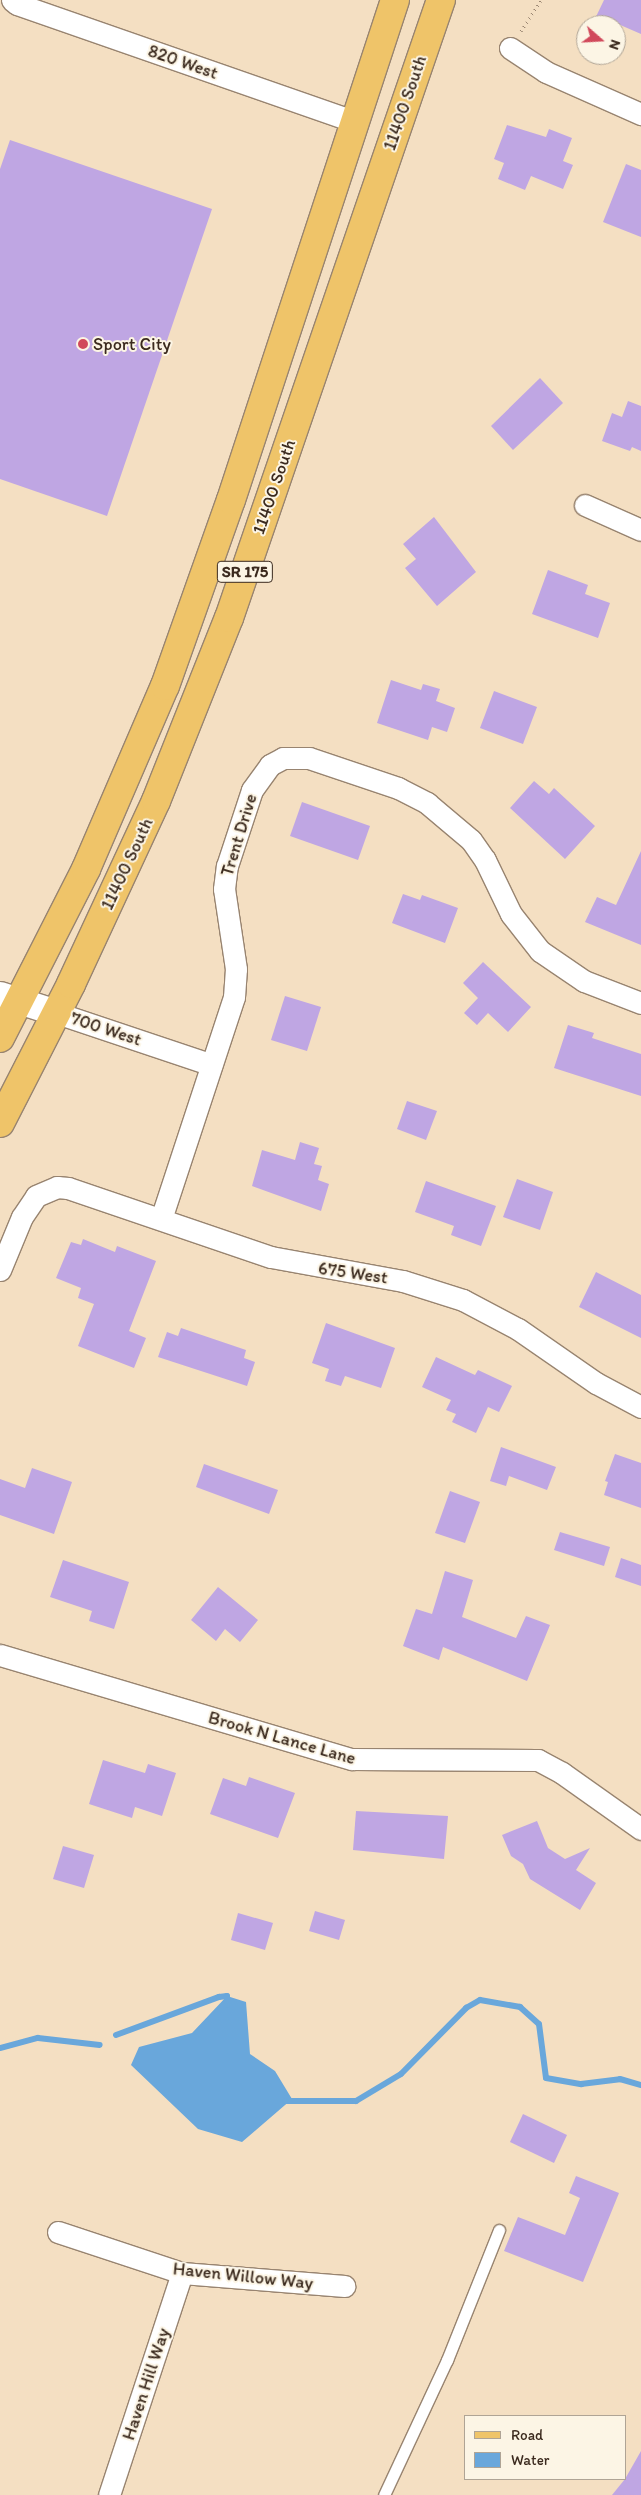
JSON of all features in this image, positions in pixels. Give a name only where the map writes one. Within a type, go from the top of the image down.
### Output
[{"type":"main road","name":"11400 South","points":[[0,1038],[9,998],[86,869],[165,686],[231,500],[395,0]]},
{"type":"main road","name":"11400 South","points":[[0,1124],[57,1013],[156,801],[229,618],[441,0]]},
{"type":"street","name":"820 West","points":[[12,0],[16,4],[355,122]]},
{"type":"street","points":[[510,48],[546,72],[641,114]]},
{"type":"street","points":[[585,505],[641,530]]},
{"type":"street","name":"Trent Drive","points":[[161,1219],[234,997],[236,969],[224,889],[232,846],[252,790],[260,776],[276,762],[296,756],[345,769],[398,788],[427,803],[470,840],[485,860],[511,914],[540,951],[584,981],[641,1003]]},
{"type":"street","name":"700 West","points":[[9,998],[212,1065]]},
{"type":"street","name":"675 West","points":[[0,1270],[29,1206],[46,1190],[68,1188],[271,1258],[403,1281],[463,1300],[518,1329],[596,1383],[641,1407]]},
{"type":"street","name":"Brook N Lance Lane","points":[[0,1655],[352,1759],[538,1760],[562,1772],[641,1829]]},
{"type":"street","name":"Haven Willow Way","points":[[58,2232],[182,2273],[344,2286]]},
{"type":"street","name":"Haven Hill Way","points":[[109,2495],[182,2273]]},
{"type":"lane","points":[[384,2495],[447,2360],[499,2230]]},
{"type":"path","points":[[510,48],[541,0]]},
{"type":"water","points":[[227,1996],[246,2002],[250,2054],[275,2071],[292,2099],[242,2142],[198,2129],[131,2065],[139,2047],[192,2033]]},
{"type":"building","points":[[604,0],[641,0],[641,34],[626,27],[626,15],[597,15]]},
{"type":"building","points":[[507,125],[546,137],[549,129],[572,138],[563,161],[573,165],[563,189],[531,176],[525,190],[498,179],[504,163],[494,159]]},
{"type":"building","name":"Sport City","points":[[10,140],[212,209],[107,516],[0,479],[0,169]]},
{"type":"building","points":[[626,164],[641,170],[641,237],[603,222]]},
{"type":"building","points":[[540,378],[563,403],[513,450],[491,426]]},
{"type":"building","points":[[628,401],[641,406],[641,451],[632,447],[630,451],[602,441],[612,413],[622,417]]},
{"type":"building","points":[[434,517],[476,572],[437,606],[405,568],[416,559],[403,544]]},
{"type":"building","points":[[548,570],[588,585],[585,594],[610,603],[598,638],[532,614]]},
{"type":"building","points":[[391,680],[421,690],[423,684],[440,689],[436,701],[455,708],[447,732],[432,727],[428,740],[377,723]]},
{"type":"building","points":[[494,691],[537,707],[523,744],[480,728]]},
{"type":"building","points":[[534,781],[549,794],[554,788],[595,826],[565,859],[510,808]]},
{"type":"building","points":[[302,802],[370,826],[358,860],[290,836]]},
{"type":"building","points":[[641,851],[641,945],[585,922],[597,897],[616,905]]},
{"type":"building","points":[[403,894],[420,900],[422,895],[458,908],[445,943],[392,923]]},
{"type":"building","points":[[483,962],[531,1007],[508,1032],[488,1013],[477,1025],[464,1013],[478,998],[463,983]]},
{"type":"building","points":[[285,996],[321,1007],[307,1051],[271,1040]]},
{"type":"building","points":[[568,1025],[594,1033],[592,1038],[641,1054],[641,1096],[554,1068]]},
{"type":"building","points":[[407,1101],[437,1111],[426,1140],[397,1129]]},
{"type":"building","points":[[300,1142],[319,1148],[314,1164],[322,1166],[318,1180],[329,1184],[321,1211],[252,1186],[262,1150],[295,1160]]},
{"type":"building","points":[[517,1179],[553,1192],[540,1230],[503,1217]]},
{"type":"building","points":[[426,1181],[496,1206],[481,1246],[451,1235],[454,1226],[415,1212]]},
{"type":"building","points":[[83,1239],[115,1252],[117,1246],[156,1261],[129,1331],[146,1338],[134,1368],[78,1346],[94,1304],[78,1298],[81,1288],[56,1278],[71,1242],[81,1245]]},
{"type":"building","points":[[596,1272],[641,1295],[641,1338],[579,1307]]},
{"type":"building","points":[[326,1323],[395,1348],[381,1388],[345,1376],[341,1386],[325,1381],[329,1369],[312,1363]]},
{"type":"building","points":[[181,1328],[246,1350],[244,1358],[255,1362],[247,1386],[158,1357],[167,1332],[178,1336]]},
{"type":"building","points":[[436,1357],[475,1375],[478,1370],[512,1386],[499,1412],[488,1407],[476,1433],[452,1422],[456,1414],[446,1410],[451,1400],[422,1387]]},
{"type":"building","points":[[501,1447],[556,1467],[547,1490],[509,1476],[506,1486],[490,1481]]},
{"type":"building","points":[[615,1454],[641,1463],[641,1508],[604,1495],[608,1482],[605,1481]]},
{"type":"building","points":[[204,1464],[278,1490],[269,1514],[196,1487]]},
{"type":"building","points":[[32,1468],[72,1482],[54,1534],[0,1515],[0,1479],[25,1488]]},
{"type":"building","points":[[450,1491],[480,1502],[465,1543],[435,1533]]},
{"type":"building","points":[[560,1532],[610,1547],[604,1566],[554,1550]]},
{"type":"building","points":[[621,1558],[641,1565],[641,1586],[615,1577]]},
{"type":"building","points":[[63,1560],[129,1582],[114,1629],[89,1621],[92,1611],[50,1597]]},
{"type":"building","points":[[445,1571],[473,1580],[462,1617],[516,1638],[526,1616],[550,1625],[527,1681],[443,1647],[439,1660],[403,1646],[416,1609],[432,1614]]},
{"type":"building","points":[[218,1587],[258,1620],[240,1642],[225,1629],[216,1641],[191,1620]]},
{"type":"building","points":[[103,1760],[145,1773],[148,1764],[176,1773],[162,1816],[135,1807],[132,1818],[89,1804]]},
{"type":"building","points":[[249,1777],[295,1793],[278,1838],[210,1814],[223,1778],[246,1786]]},
{"type":"building","points":[[356,1811],[448,1816],[444,1859],[353,1850]]},
{"type":"building","points":[[537,1821],[548,1848],[565,1859],[590,1848],[576,1870],[596,1883],[580,1910],[530,1879],[523,1864],[511,1856],[502,1835]]},
{"type":"building","points":[[63,1846],[94,1855],[84,1888],[53,1879]]},
{"type":"building","points":[[315,1911],[345,1920],[339,1940],[309,1931]]},
{"type":"building","points":[[238,1913],[273,1923],[265,1950],[231,1940]]},
{"type":"building","points":[[523,2114],[567,2135],[554,2163],[510,2142]]},
{"type":"building","points":[[576,2176],[619,2193],[583,2282],[504,2251],[518,2217],[565,2235],[580,2198],[569,2193]]},
{"type":"building","points":[[641,2451],[641,2495],[612,2495],[626,2480]]},
{"type":"waterway","points":[[116,2035],[219,1997],[227,1996],[227,2005]]},
{"type":"waterway","points":[[285,2101],[356,2101],[401,2074],[466,2008],[480,2000],[520,2007],[539,2024],[546,2078],[581,2084],[620,2079],[641,2085]]},
{"type":"waterway","points":[[0,2048],[38,2038],[100,2045]]},
{"type":"place","name":"Sport City","points":[[83,344]]}]
